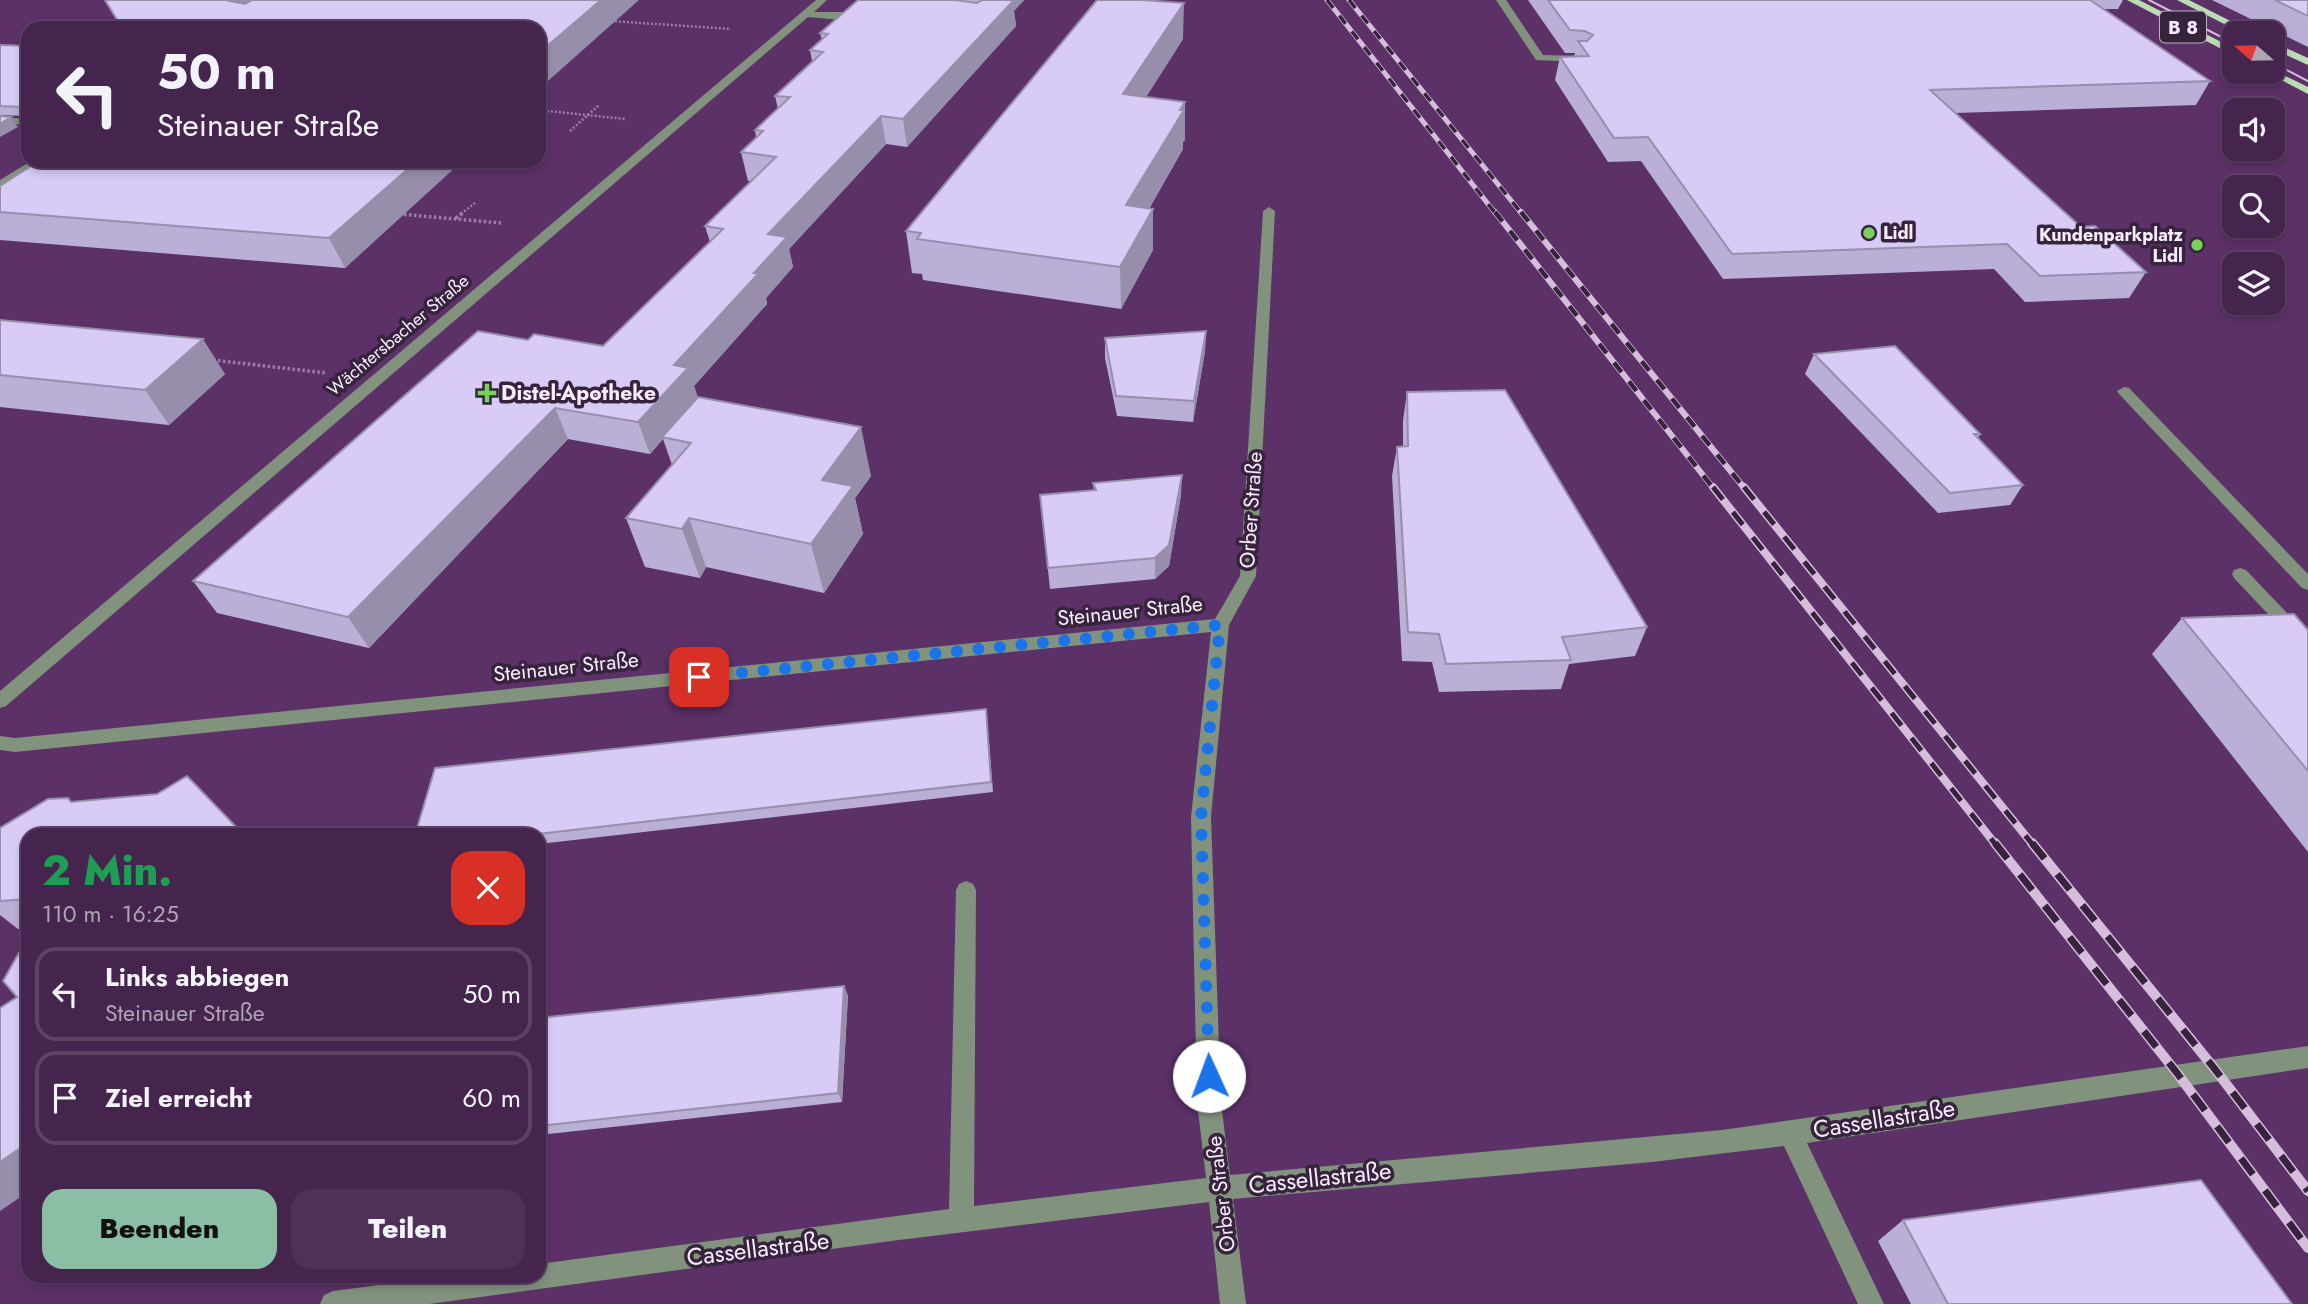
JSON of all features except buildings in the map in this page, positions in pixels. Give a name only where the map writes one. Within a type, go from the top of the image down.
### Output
[{"type":"main road","name":"B 8","points":[[2132,0],[2222,46]]},
{"type":"main road","name":"B 8","points":[[2182,0],[2225,21]]},
{"type":"main road","points":[[2286,51],[2308,62]]},
{"type":"main road","points":[[2286,80],[2308,91]]},
{"type":"street","name":"Wächtersbacher Straße","points":[[0,701],[822,0]]},
{"type":"street","points":[[1501,0],[1540,58],[1580,59]]},
{"type":"street","points":[[806,14],[841,17],[872,13]]},
{"type":"street","points":[[0,120],[21,122]]},
{"type":"street","points":[[0,185],[28,168]]},
{"type":"street","name":"Orber Straße","points":[[1233,1304],[1209,1102],[1201,817],[1220,625],[1248,576],[1269,211]]},
{"type":"street","points":[[2124,391],[2308,584]]},
{"type":"street","points":[[2240,574],[2308,646]]},
{"type":"street","name":"Steinauer Straße","points":[[0,743],[15,745],[1220,625]]},
{"type":"street","points":[[961,1222],[966,890]]},
{"type":"street","name":"Cassellastraße","points":[[546,1276],[1221,1188],[1389,1171],[1595,1155],[1791,1134],[2177,1073],[2308,1057]]},
{"type":"street","points":[[1791,1134],[1871,1304]]},
{"type":"street","name":"Cassellastraße","points":[[333,1304],[494,1283]]},
{"type":"path","points":[[601,20],[785,32]]},
{"type":"path","points":[[570,131],[599,105]]},
{"type":"path","points":[[546,111],[678,123]]},
{"type":"path","points":[[455,219],[475,203]]},
{"type":"path","points":[[387,212],[555,228]]},
{"type":"path","points":[[209,359],[377,378]]},
{"type":"tram line","points":[[2149,0],[2222,37]]},
{"type":"tram line","points":[[2286,70],[2308,81]]},
{"type":"railway","points":[[1327,0],[1496,214]]},
{"type":"railway","points":[[1349,0],[1522,214]]},
{"type":"railway","points":[[1495,212],[1714,489]]},
{"type":"railway","points":[[1521,212],[1745,489]]},
{"type":"railway","points":[[1713,487],[1996,845]]},
{"type":"railway","points":[[1744,487],[2033,845]]},
{"type":"railway","points":[[1995,843],[2177,1073],[2308,1248]]},
{"type":"railway","points":[[2032,843],[2214,1068],[2308,1191]]},
{"type":"place","name":"Lidl","points":[[1869,233]]},
{"type":"place","name":"Kundenparkplatz Lidl","points":[[2197,245]]},
{"type":"place","name":"Distel-Apotheke","points":[[487,393]]},
{"type":"route","points":[[699,677],[1220,625],[1201,817],[1209,1076]]}]
